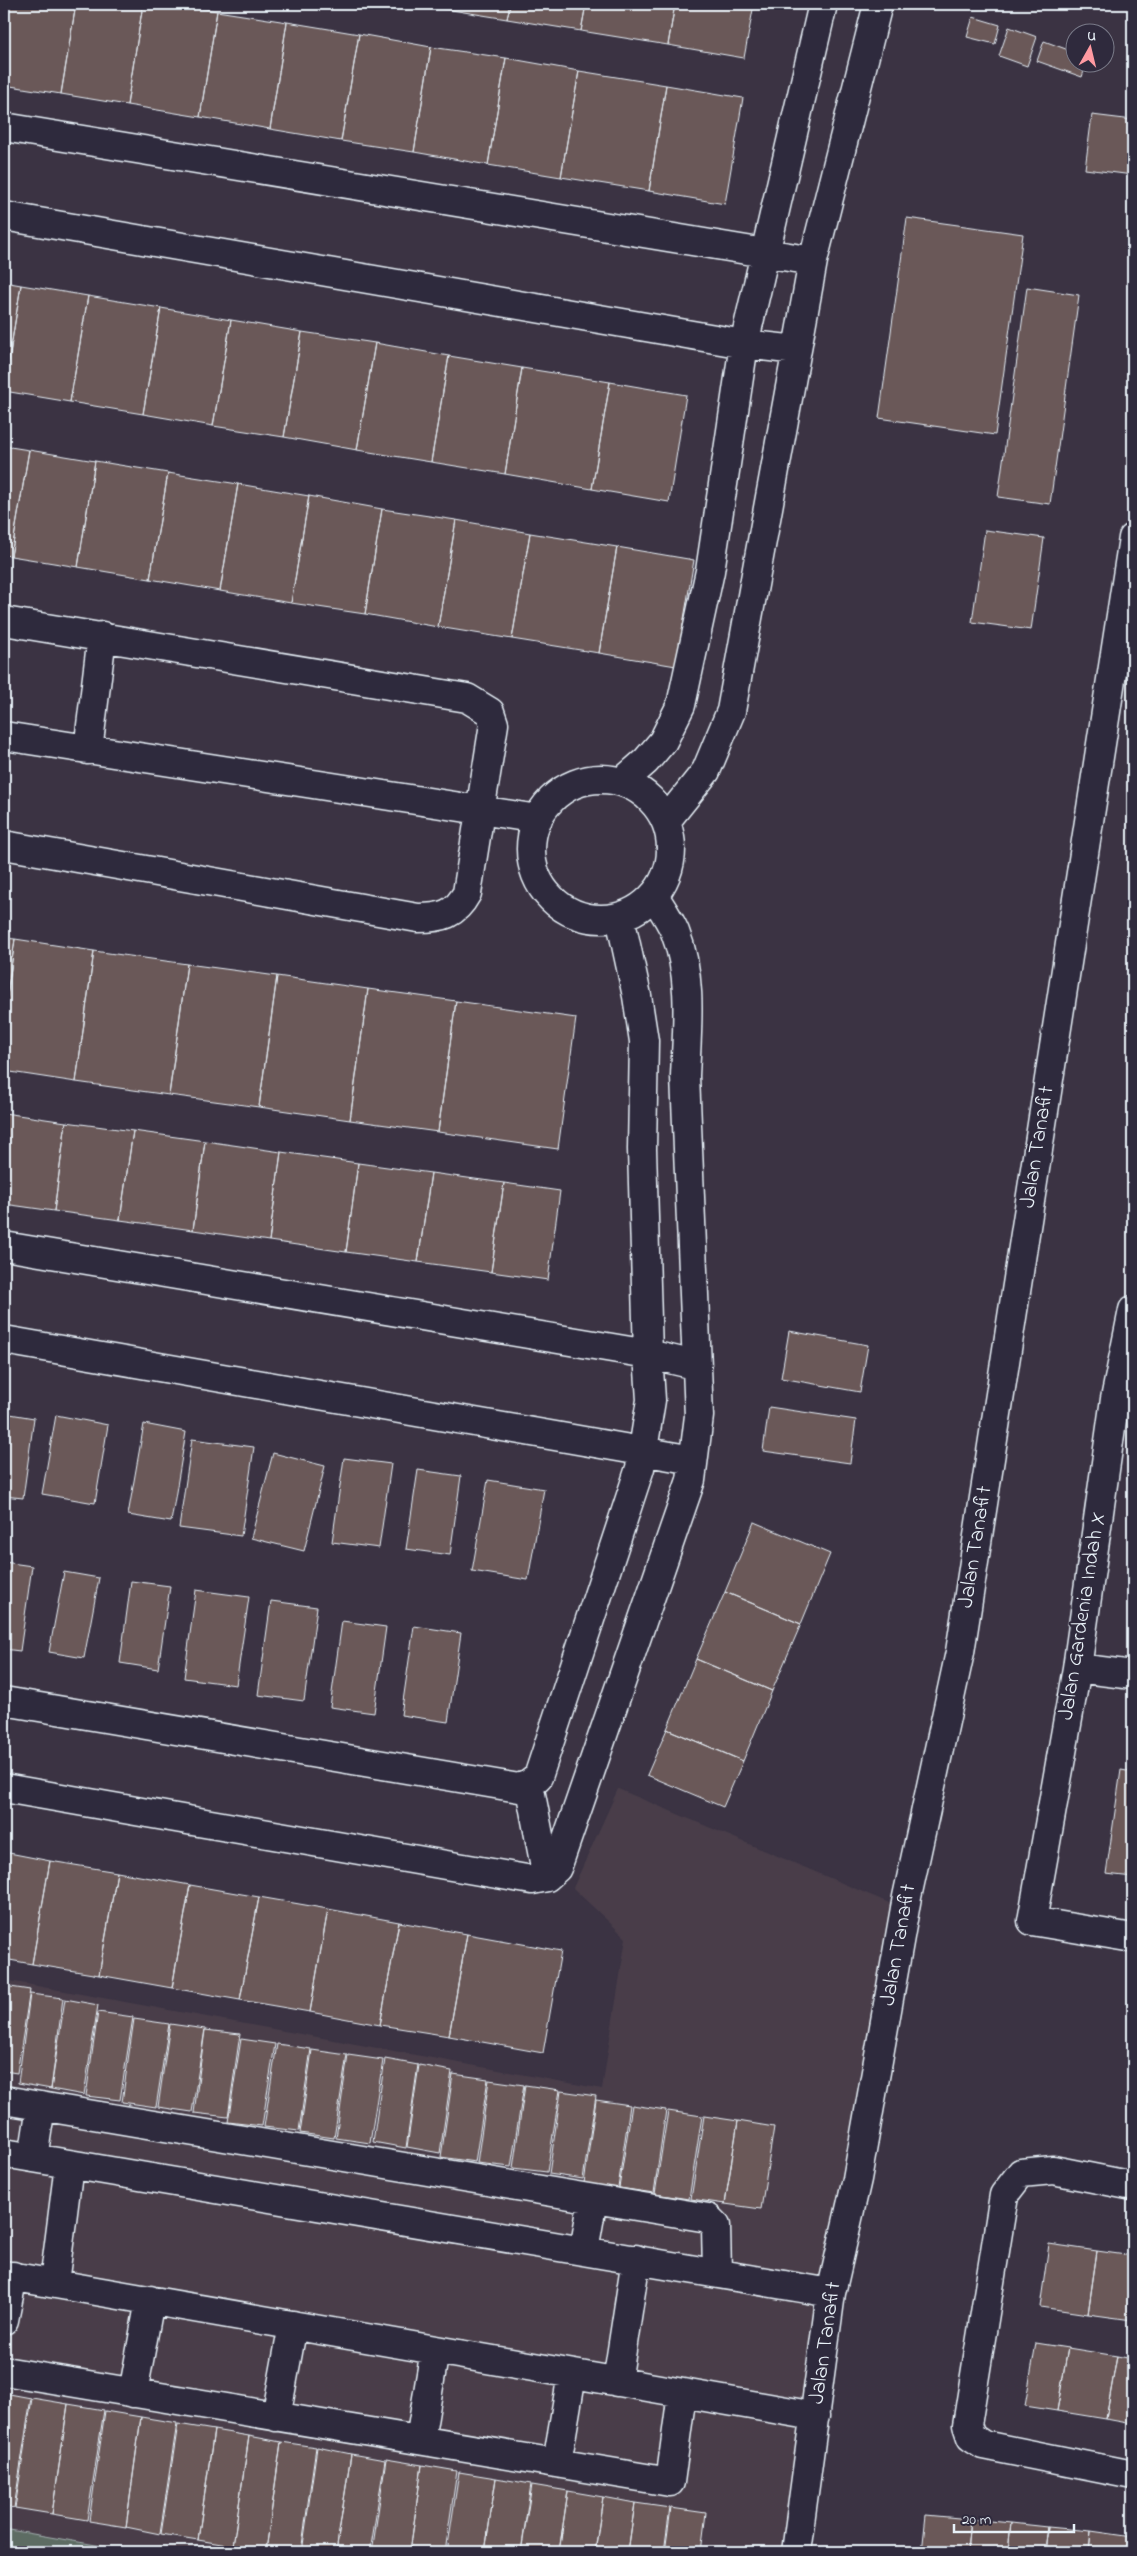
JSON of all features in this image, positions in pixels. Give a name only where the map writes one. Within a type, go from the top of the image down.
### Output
[{"type":"street","points":[[622,782],[646,761],[663,741],[681,705],[710,571],[744,344],[823,4]]},
{"type":"street","points":[[666,821],[706,771],[731,711],[813,261],[878,4]]},
{"type":"street","points":[[4,127],[813,261]]},
{"type":"street","points":[[4,216],[744,344],[797,350]]},
{"type":"street","name":"Jalan Tanafit","points":[[796,2552],[831,2293],[857,2179],[907,1897],[960,1652],[1133,538]]},
{"type":"street","points":[[4,622],[102,636],[475,702],[490,712],[494,724],[482,810],[467,893],[460,906],[448,914],[436,918],[418,918],[4,845]]},
{"type":"street","points":[[88,750],[102,636]]},
{"type":"street","points":[[4,736],[538,819]]},
{"type":"street","points":[[602,779],[622,782],[640,791],[655,804],[666,821],[671,840],[671,860],[665,879],[654,896],[639,909],[620,917],[600,920],[581,916],[563,908],[547,894],[537,877],[532,858],[532,838],[538,819],[549,803],[564,790],[582,782],[602,779]]},
{"type":"street","points":[[4,1788],[532,1880],[548,1877],[558,1868],[691,1480],[699,1416],[695,1365],[685,1076],[688,1028],[686,974],[675,932],[654,896]]},
{"type":"street","points":[[4,1701],[519,1788],[529,1784],[538,1777],[640,1468],[651,1400],[648,1354],[642,1099],[644,1041],[637,996],[620,917]]},
{"type":"street","points":[[4,1246],[648,1354],[695,1365]]},
{"type":"street","name":"Jalan Gardenia Indah X","points":[[1133,1310],[1124,1400],[1032,1921],[1133,1938]]},
{"type":"street","points":[[4,1340],[643,1449],[693,1460]]},
{"type":"street","points":[[1077,1668],[1133,1675]]},
{"type":"street","points":[[529,1784],[548,1877]]},
{"type":"street","points":[[4,2100],[708,2218],[716,2226],[717,2273]]},
{"type":"street","points":[[33,2158],[41,2106]]},
{"type":"street","points":[[4,2153],[831,2293]]},
{"type":"street","points":[[54,2283],[68,2165]]},
{"type":"street","points":[[1133,2186],[1052,2170],[1021,2173],[1004,2195],[966,2425],[971,2437],[983,2445],[1133,2475]]},
{"type":"street","points":[[584,2250],[592,2199]]},
{"type":"street","points":[[617,2382],[636,2259]]},
{"type":"street","points":[[4,2320],[8,2276],[815,2416]]},
{"type":"street","points":[[133,2393],[150,2300]]},
{"type":"street","points":[[276,2417],[293,2325]]},
{"type":"street","points":[[420,2440],[435,2350]]},
{"type":"street","points":[[4,2372],[670,2482],[682,2393]]},
{"type":"street","points":[[557,2463],[572,2374]]},
{"type":"shaded area","points":[[618,1789],[901,1908],[788,2552],[136,2552],[4,2529],[4,1980],[602,2089],[626,1938],[573,1888]]},
{"type":"green space","points":[[4,2529],[136,2552],[4,2552]]},
{"type":"building","points":[[4,4],[76,4],[61,94],[4,85]]},
{"type":"building","points":[[76,4],[143,4],[127,105],[61,94]]},
{"type":"building","points":[[143,4],[172,4],[217,11],[200,117],[127,105]]},
{"type":"building","points":[[414,4],[433,4],[433,7]]},
{"type":"building","points":[[433,4],[510,4],[507,19],[433,7]]},
{"type":"building","points":[[510,4],[586,4],[581,31],[507,19]]},
{"type":"building","points":[[586,4],[675,4],[668,45],[581,31]]},
{"type":"building","points":[[675,4],[754,4],[744,58],[668,45]]},
{"type":"building","points":[[217,11],[287,22],[270,129],[200,117]]},
{"type":"building","points":[[973,17],[1000,25],[995,44],[967,37]]},
{"type":"building","points":[[287,22],[359,34],[341,141],[270,129]]},
{"type":"building","points":[[1009,27],[1037,37],[1027,66],[999,56]]},
{"type":"building","points":[[359,34],[431,47],[414,152],[341,141]]},
{"type":"building","points":[[1044,41],[1064,48],[1064,71],[1037,61]]},
{"type":"building","points":[[431,47],[506,58],[488,165],[414,152]]},
{"type":"building","points":[[506,58],[579,71],[561,177],[488,165]]},
{"type":"building","points":[[579,71],[666,85],[649,191],[561,177]]},
{"type":"building","points":[[1068,72],[1084,72],[1082,77]]},
{"type":"building","points":[[666,85],[743,98],[725,204],[649,191]]},
{"type":"building","points":[[1092,115],[1133,120],[1133,175],[1085,169]]},
{"type":"building","points":[[907,218],[1023,234],[995,435],[879,418]]},
{"type":"building","points":[[4,282],[21,285],[4,390]]},
{"type":"building","points":[[21,285],[88,296],[70,402],[4,391]]},
{"type":"building","points":[[1027,287],[1079,295],[1050,504],[998,497]]},
{"type":"building","points":[[88,296],[161,308],[143,414],[70,402]]},
{"type":"building","points":[[161,308],[231,320],[213,426],[143,414]]},
{"type":"building","points":[[231,320],[302,332],[284,437],[213,426]]},
{"type":"building","points":[[302,332],[375,343],[357,450],[284,437]]},
{"type":"building","points":[[375,343],[449,356],[431,462],[357,450]]},
{"type":"building","points":[[449,356],[522,368],[505,474],[431,462]]},
{"type":"building","points":[[522,368],[610,382],[592,489],[505,474]]},
{"type":"building","points":[[610,382],[686,395],[669,502],[592,489]]},
{"type":"building","points":[[4,446],[29,450],[11,556],[4,555]]},
{"type":"building","points":[[29,450],[95,461],[78,567],[11,556]]},
{"type":"building","points":[[95,461],[168,473],[150,579],[78,567]]},
{"type":"building","points":[[168,473],[238,484],[220,591],[150,579]]},
{"type":"building","points":[[238,484],[309,496],[291,603],[220,591]]},
{"type":"building","points":[[309,496],[382,509],[365,614],[291,603]]},
{"type":"building","points":[[382,509],[456,520],[438,627],[365,614]]},
{"type":"building","points":[[456,520],[530,533],[512,639],[438,627]]},
{"type":"building","points":[[985,530],[1044,538],[1031,630],[972,622]]},
{"type":"building","points":[[530,533],[617,547],[599,653],[512,639]]},
{"type":"building","points":[[617,547],[694,560],[676,666],[599,653]]},
{"type":"building","points":[[4,938],[15,939],[4,1018]]},
{"type":"building","points":[[15,939],[94,951],[76,1082],[4,1071],[4,1018]]},
{"type":"building","points":[[94,951],[187,964],[169,1095],[76,1082]]},
{"type":"building","points":[[187,964],[277,976],[259,1107],[169,1095]]},
{"type":"building","points":[[277,976],[368,989],[350,1120],[259,1107]]},
{"type":"building","points":[[368,989],[456,1001],[438,1132],[350,1120]]},
{"type":"building","points":[[456,1001],[576,1018],[558,1149],[438,1132]]},
{"type":"building","points":[[4,1113],[66,1122],[54,1211],[4,1204]]},
{"type":"building","points":[[66,1122],[133,1131],[120,1220],[54,1211]]},
{"type":"building","points":[[133,1131],[205,1141],[193,1230],[120,1220]]},
{"type":"building","points":[[205,1141],[281,1152],[269,1241],[193,1230]]},
{"type":"building","points":[[281,1152],[358,1163],[346,1252],[269,1241]]},
{"type":"building","points":[[358,1163],[431,1173],[418,1262],[346,1252]]},
{"type":"building","points":[[431,1173],[504,1183],[491,1272],[418,1262]]},
{"type":"building","points":[[504,1183],[560,1191],[548,1280],[491,1272]]},
{"type":"building","points":[[789,1331],[868,1345],[860,1392],[781,1378]]},
{"type":"building","points":[[769,1407],[856,1420],[850,1463],[763,1451]]},
{"type":"building","points":[[4,1413],[34,1418],[23,1498],[4,1496]]},
{"type":"building","points":[[56,1415],[108,1425],[95,1503],[42,1494]]},
{"type":"building","points":[[144,1424],[186,1432],[171,1522],[128,1515]]},
{"type":"building","points":[[192,1439],[254,1447],[241,1536],[179,1528]]},
{"type":"building","points":[[273,1453],[325,1466],[304,1551],[251,1538]]},
{"type":"building","points":[[344,1458],[391,1464],[379,1548],[332,1542]]},
{"type":"building","points":[[418,1470],[461,1476],[450,1555],[406,1549]]},
{"type":"building","points":[[488,1480],[544,1489],[528,1580],[472,1571]]},
{"type":"building","points":[[754,1522],[830,1554],[801,1624],[725,1592]]},
{"type":"building","points":[[4,1562],[32,1566],[20,1651],[4,1649]]},
{"type":"building","points":[[64,1572],[99,1578],[84,1658],[49,1652]]},
{"type":"building","points":[[131,1581],[170,1586],[158,1669],[120,1663]]},
{"type":"building","points":[[196,1590],[249,1597],[236,1685],[184,1678]]},
{"type":"building","points":[[725,1592],[801,1624],[772,1691],[696,1659]]},
{"type":"building","points":[[271,1601],[317,1607],[304,1701],[258,1695]]},
{"type":"building","points":[[342,1621],[386,1627],[374,1713],[330,1707]]},
{"type":"building","points":[[414,1626],[461,1633],[448,1722],[401,1715]]},
{"type":"building","points":[[696,1659],[772,1691],[743,1761],[667,1729]]},
{"type":"building","points":[[667,1729],[743,1761],[723,1807],[647,1775]]},
{"type":"building","points":[[1121,1770],[1133,1772],[1133,1877],[1106,1874]]},
{"type":"building","points":[[4,1852],[50,1861],[32,1964],[4,1959]]},
{"type":"building","points":[[50,1861],[117,1872],[99,1975],[32,1964]]},
{"type":"building","points":[[117,1872],[190,1885],[172,1988],[99,1975]]},
{"type":"building","points":[[190,1885],[259,1897],[240,2000],[172,1988]]},
{"type":"building","points":[[259,1897],[328,1909],[310,2012],[240,2000]]},
{"type":"building","points":[[328,1909],[399,1922],[380,2025],[310,2012]]},
{"type":"building","points":[[399,1922],[467,1934],[449,2036],[380,2025]]},
{"type":"building","points":[[467,1934],[561,1951],[543,2053],[449,2036]]},
{"type":"building","points":[[4,1986],[30,1990],[17,2073],[4,2071]]},
{"type":"building","points":[[30,1994],[63,1998],[51,2089],[18,2083]]},
{"type":"building","points":[[65,1999],[98,2005],[84,2095],[51,2089]]},
{"type":"building","points":[[98,2012],[133,2017],[120,2100],[86,2096]]},
{"type":"building","points":[[134,2019],[169,2024],[156,2107],[122,2102]]},
{"type":"building","points":[[170,2024],[205,2029],[192,2112],[158,2107]]},
{"type":"building","points":[[205,2030],[240,2034],[228,2117],[194,2113]]},
{"type":"building","points":[[241,2039],[275,2044],[262,2126],[228,2122]]},
{"type":"building","points":[[277,2044],[311,2049],[299,2131],[264,2127]]},
{"type":"building","points":[[312,2050],[347,2055],[334,2138],[300,2133]]},
{"type":"building","points":[[348,2055],[383,2060],[370,2143],[336,2138]]},
{"type":"building","points":[[385,2059],[418,2065],[406,2148],[373,2142]]},
{"type":"building","points":[[419,2065],[452,2071],[440,2153],[407,2147]]},
{"type":"building","points":[[453,2074],[488,2079],[475,2162],[441,2157]]},
{"type":"building","points":[[489,2080],[524,2085],[511,2167],[477,2163]]},
{"type":"building","points":[[525,2085],[560,2090],[547,2172],[513,2168]]},
{"type":"building","points":[[561,2091],[596,2096],[583,2179],[549,2174]]},
{"type":"building","points":[[596,2100],[630,2105],[618,2188],[584,2183]]},
{"type":"building","points":[[632,2105],[666,2110],[654,2193],[619,2188]]},
{"type":"building","points":[[668,2111],[702,2116],[689,2199],[655,2194]]},
{"type":"building","points":[[704,2116],[738,2121],[725,2204],[691,2199]]},
{"type":"building","points":[[738,2121],[774,2127],[761,2209],[725,2204]]},
{"type":"building","points":[[1049,2244],[1097,2251],[1088,2314],[1040,2307]]},
{"type":"building","points":[[1097,2251],[1133,2256],[1132,2320],[1088,2314]]},
{"type":"building","points":[[1036,2343],[1068,2348],[1057,2411],[1025,2406]]},
{"type":"building","points":[[1068,2348],[1117,2356],[1106,2419],[1057,2411]]},
{"type":"building","points":[[1117,2356],[1133,2359],[1133,2424],[1106,2419]]},
{"type":"building","points":[[4,2393],[31,2398],[14,2508],[4,2506]]},
{"type":"building","points":[[32,2398],[68,2404],[52,2514],[15,2508]]},
{"type":"building","points":[[68,2404],[104,2410],[87,2520],[52,2514]]},
{"type":"building","points":[[105,2411],[141,2417],[126,2527],[89,2521]]},
{"type":"building","points":[[141,2417],[177,2423],[160,2534],[126,2527]]},
{"type":"building","points":[[178,2424],[214,2430],[198,2540],[161,2534]]},
{"type":"building","points":[[214,2430],[249,2436],[233,2546],[198,2540]]},
{"type":"building","points":[[249,2436],[281,2442],[266,2551],[233,2546]]},
{"type":"building","points":[[281,2442],[316,2447],[301,2552],[266,2551]]},
{"type":"building","points":[[317,2447],[351,2454],[336,2552],[302,2552]]},
{"type":"building","points":[[351,2454],[385,2460],[370,2552],[336,2552]]},
{"type":"building","points":[[386,2459],[422,2465],[410,2552],[372,2552]]},
{"type":"building","points":[[422,2465],[457,2471],[445,2552],[410,2552]]},
{"type":"building","points":[[459,2472],[496,2478],[485,2552],[447,2552]]},
{"type":"building","points":[[496,2478],[531,2484],[521,2552],[485,2552]]},
{"type":"building","points":[[532,2485],[568,2491],[559,2552],[521,2552]]},
{"type":"building","points":[[568,2491],[603,2497],[595,2552],[559,2552]]},
{"type":"building","points":[[603,2497],[635,2503],[628,2552],[595,2552]]},
{"type":"building","points":[[635,2503],[670,2508],[664,2552],[628,2552]]},
{"type":"building","points":[[671,2508],[706,2513],[701,2552],[665,2552]]},
{"type":"building","points":[[926,2515],[970,2519],[967,2552],[922,2552]]},
{"type":"building","points":[[970,2519],[1011,2523],[1008,2552],[967,2552]]},
{"type":"building","points":[[1011,2523],[1048,2527],[1045,2552],[1008,2552]]},
{"type":"building","points":[[1048,2527],[1091,2531],[1089,2552],[1045,2552]]},
{"type":"building","points":[[1091,2531],[1133,2537],[1133,2552],[1089,2552]]}]
